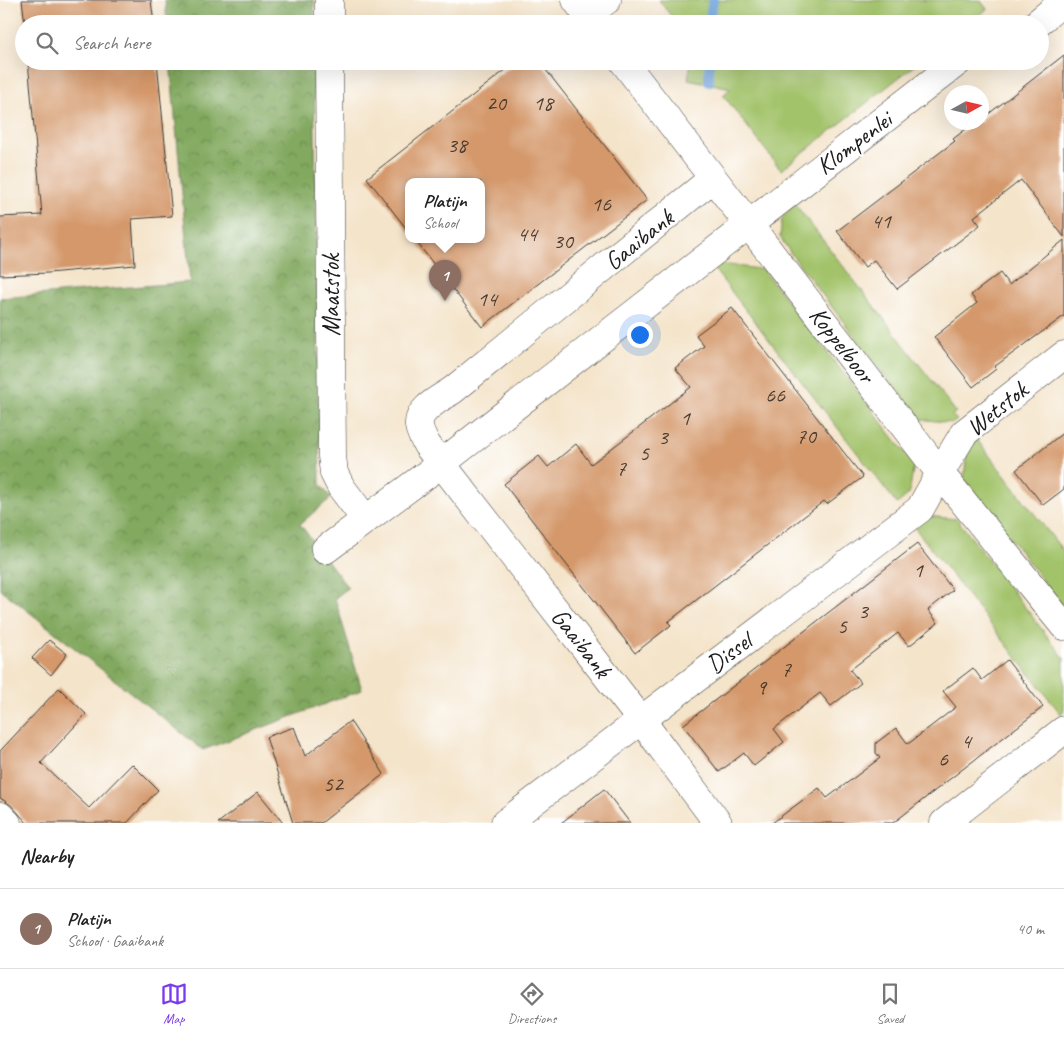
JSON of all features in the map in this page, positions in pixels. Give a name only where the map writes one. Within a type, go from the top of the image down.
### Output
[{"type":"street","points":[[328,0],[329,15]]},
{"type":"street","points":[[1047,15],[1064,1]]},
{"type":"street","name":"Maatstok","points":[[329,70],[332,456],[334,473],[341,487],[366,519]]},
{"type":"street","name":"Koppelboor","points":[[630,70],[940,473],[1064,626]]},
{"type":"street","name":"Klompenlei","points":[[749,225],[947,70]]},
{"type":"street","name":"Gaaibank","points":[[712,179],[490,360],[426,408],[421,415],[419,429],[427,445],[641,720],[718,823]]},
{"type":"street","points":[[325,550],[442,464],[749,225]]},
{"type":"street","name":"Wetstok","points":[[940,473],[964,434],[1064,355]]},
{"type":"street","name":"Dissel","points":[[505,823],[920,509],[940,473]]},
{"type":"street","points":[[944,823],[1064,730]]},
{"type":"street","points":[[0,816],[8,823]]},
{"type":"green space","points":[[165,0],[314,0],[314,15],[166,15]]},
{"type":"green space","points":[[659,0],[980,0],[987,9],[980,15],[670,15]]},
{"type":"green space","points":[[171,70],[314,70],[320,484],[331,498],[300,524],[348,588],[335,598],[362,690],[203,750],[0,589],[0,298],[190,282]]},
{"type":"green space","points":[[690,70],[909,70],[781,170],[723,95],[731,88],[688,79]]},
{"type":"green space","points":[[795,204],[956,412],[952,415],[957,420],[953,423],[918,419],[792,255],[780,237],[782,218]]},
{"type":"green space","points":[[721,264],[764,271],[914,464],[909,494],[897,504],[713,268]]},
{"type":"green space","points":[[975,437],[1064,552],[1064,608],[964,479],[968,442]]},
{"type":"green space","points":[[927,516],[957,519],[1064,658],[1064,711],[1061,714],[914,527]]},
{"type":"building","points":[[22,0],[151,0],[153,15],[24,15]]},
{"type":"building","points":[[1064,55],[1064,237],[1021,180],[974,217],[980,225],[897,289],[874,260],[865,267],[837,231],[955,141],[953,139],[965,130],[989,130],[989,114],[1045,70],[1049,70],[1049,67]]},
{"type":"building","points":[[29,70],[158,70],[172,216],[132,219],[135,265],[48,273],[0,275],[0,217],[42,215]]},
{"type":"building","points":[[505,70],[546,70],[647,200],[482,327],[417,243],[485,243],[485,178],[405,178],[405,227],[367,178]]},
{"type":"building","points":[[1064,240],[1064,316],[994,367],[996,369],[973,387],[934,337],[977,303],[971,295],[1000,273],[1009,285]]},
{"type":"building","points":[[732,308],[863,477],[827,504],[824,501],[668,622],[671,625],[635,653],[504,484],[539,456],[548,467],[576,444],[591,464],[641,426],[691,387],[675,368],[704,346],[696,335]]},
{"type":"building","points":[[1064,432],[1064,489],[1043,505],[1016,470]]},
{"type":"building","points":[[917,544],[953,590],[928,610],[938,623],[909,646],[898,633],[850,670],[861,683],[831,706],[820,693],[774,729],[784,742],[754,766],[744,753],[719,772],[683,725]]},
{"type":"building","points":[[49,640],[67,654],[51,675],[32,658]]},
{"type":"building","points":[[1007,660],[1043,707],[893,823],[772,823],[819,788],[827,798],[880,758],[876,753],[876,743],[896,728],[908,744],[956,707],[943,691],[973,668],[982,680]]},
{"type":"building","points":[[59,688],[86,714],[41,763],[89,808],[132,764],[158,790],[127,823],[27,823],[11,805],[0,798],[0,751]]},
{"type":"building","points":[[350,721],[384,774],[321,823],[293,823],[266,737],[294,727],[305,756]]},
{"type":"building","points":[[604,789],[630,823],[561,823]]},
{"type":"building","points":[[258,792],[283,823],[218,823]]},
{"type":"waterway","points":[[710,15],[713,0]]},
{"type":"waterway","points":[[709,70],[709,82]]},
{"type":"place","name":"Platijn","points":[[445,301]]}]
